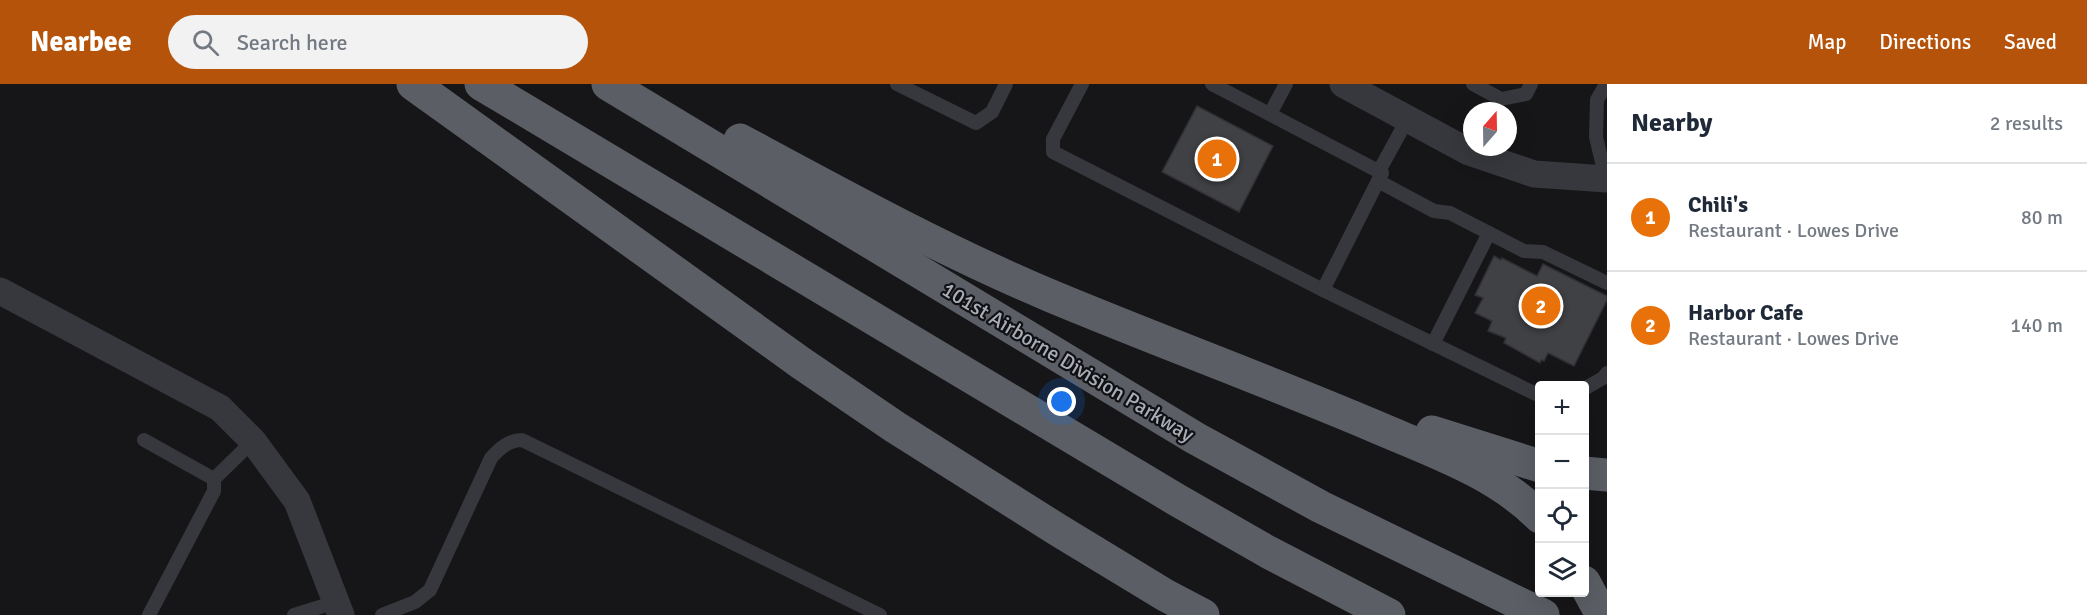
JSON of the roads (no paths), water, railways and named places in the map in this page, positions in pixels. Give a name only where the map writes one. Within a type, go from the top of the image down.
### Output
[{"type":"highway","points":[[413,84],[801,363],[886,421],[1058,530],[1165,595],[1203,615]]},
{"type":"highway","points":[[481,84],[1166,494],[1268,552],[1381,611]]},
{"type":"highway","name":"101st Airborne Division Parkway","points":[[608,84],[1195,438],[1321,507],[1543,615]]},
{"type":"highway","points":[[635,84],[855,202],[969,260],[1051,296],[1314,400],[1475,471],[1510,491],[1535,513]]},
{"type":"highway","points":[[1314,400],[1452,438],[1535,465]]},
{"type":"highway","points":[[1589,473],[1607,475]]},
{"type":"highway","points":[[1589,591],[1602,615]]},
{"type":"highway","points":[[1165,595],[1192,615]]},
{"type":"street","points":[[1343,84],[1469,152],[1534,174],[1606,179]]},
{"type":"street","points":[[0,291],[220,408],[253,441],[297,501],[338,608]]},
{"type":"lane","points":[[898,84],[976,123],[992,112],[1006,84]]},
{"type":"lane","points":[[1082,84],[1053,140],[1053,152],[1323,290],[1535,394]]},
{"type":"lane","points":[[1212,84],[1270,114],[1434,211],[1450,213],[1524,251],[1543,252],[1607,283]]},
{"type":"lane","points":[[1270,114],[1286,84]]},
{"type":"lane","points":[[1473,84],[1501,99],[1526,94],[1531,84]]},
{"type":"lane","points":[[1606,84],[1597,100],[1596,137],[1606,179]]},
{"type":"lane","points":[[1323,290],[1407,120]]},
{"type":"lane","points":[[1432,344],[1489,233]]},
{"type":"lane","points":[[1589,386],[1607,373]]},
{"type":"lane","points":[[382,615],[415,602],[430,590],[491,458],[501,447],[515,440],[522,440],[880,615]]},
{"type":"lane","points":[[144,441],[214,478]]},
{"type":"lane","points":[[149,615],[214,491],[214,478],[253,441]]},
{"type":"lane","points":[[294,615],[338,608]]},
{"type":"place","name":"Chili's","points":[[1217,159]]},
{"type":"place","name":"Harbor Cafe","points":[[1541,306]]}]
